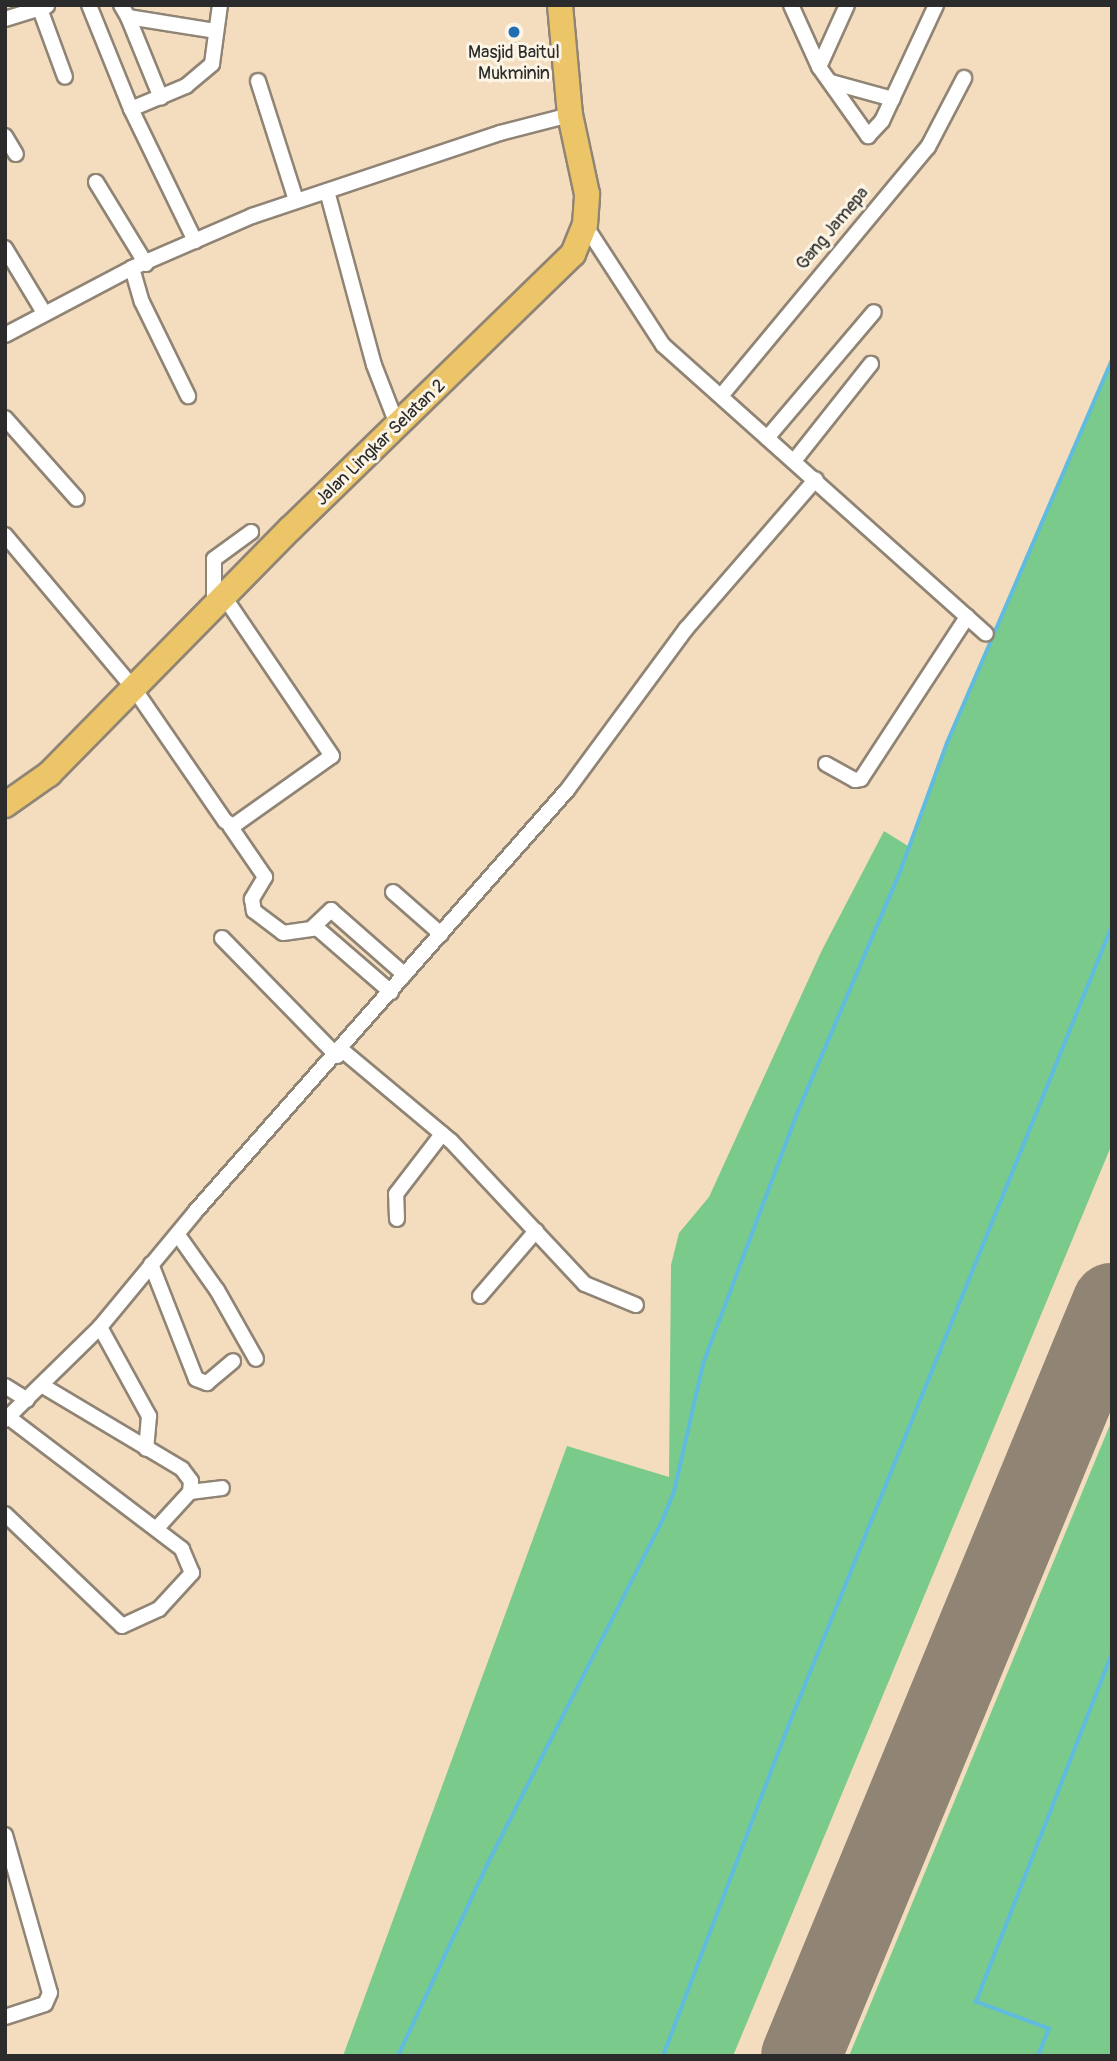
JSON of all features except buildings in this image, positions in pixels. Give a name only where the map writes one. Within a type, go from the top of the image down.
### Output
[{"type":"highway","name":"Jalan Lingkar Selatan 2","points":[[5,805],[49,774],[220,604],[290,529],[398,427],[573,254],[586,225],[587,194],[570,115],[561,5]]},
{"type":"street","points":[[89,5],[131,108],[195,241]]},
{"type":"street","points":[[131,108],[187,86],[212,64],[220,5]]},
{"type":"street","points":[[791,5],[819,67],[868,136],[893,99],[936,5]]},
{"type":"street","points":[[819,67],[848,5]]},
{"type":"street","points":[[5,19],[44,7],[65,77]]},
{"type":"street","points":[[125,11],[161,98]]},
{"type":"street","points":[[125,11],[215,31]]},
{"type":"street","name":"Gang Jamepa","points":[[721,396],[928,147],[964,78]]},
{"type":"street","points":[[258,81],[296,200]]},
{"type":"street","points":[[831,82],[893,99]]},
{"type":"street","points":[[5,335],[43,311],[139,266],[296,200],[570,115]]},
{"type":"street","points":[[5,136],[16,153]]},
{"type":"street","points":[[96,182],[139,266],[142,302],[188,396]]},
{"type":"street","points":[[327,191],[374,365],[398,427]]},
{"type":"street","points":[[586,225],[663,345],[816,479],[986,634]]},
{"type":"street","points":[[5,248],[43,311]]},
{"type":"street","points":[[767,438],[874,312]]},
{"type":"street","points":[[794,461],[871,364]]},
{"type":"street","points":[[5,418],[77,499]]},
{"type":"street","points":[[5,1514],[125,1627],[159,1609],[192,1573],[186,1553],[157,1528],[7,1419],[100,1327],[151,1264],[568,789],[686,629],[816,479]]},
{"type":"street","points":[[230,826],[237,826],[332,756],[220,604],[214,559],[251,532]]},
{"type":"street","points":[[5,534],[135,690],[265,877],[252,899],[254,911],[283,933],[297,935],[313,927],[331,910],[405,975]]},
{"type":"street","points":[[826,764],[855,780],[861,779],[967,617]]},
{"type":"street","points":[[393,892],[441,934]]},
{"type":"street","points":[[313,927],[391,992]]},
{"type":"street","points":[[222,938],[339,1053],[442,1134],[584,1284],[636,1305]]},
{"type":"street","points":[[397,1219],[396,1194],[442,1134]]},
{"type":"street","points":[[480,1296],[536,1231]]},
{"type":"street","points":[[178,1235],[217,1290],[256,1359]]},
{"type":"street","points":[[151,1264],[196,1379],[207,1382],[233,1361]]},
{"type":"street","points":[[100,1327],[149,1416],[146,1449]]},
{"type":"street","points":[[5,1386],[27,1400]]},
{"type":"street","points":[[43,1386],[188,1474],[190,1492]]},
{"type":"street","points":[[157,1528],[190,1492],[222,1489]]},
{"type":"street","points":[[5,1836],[50,1993],[45,2004],[5,2017]]},
{"type":"green space","points":[[1112,359],[1112,1144],[733,2056],[343,2056],[567,1446],[669,1477],[671,1265],[679,1233],[709,1197],[822,950],[884,831],[908,846],[947,743]]},
{"type":"green space","points":[[1112,1420],[1112,2056],[849,2056]]},
{"type":"waterway","points":[[398,2056],[489,1861],[661,1524],[674,1492],[703,1364],[796,1116],[900,872],[947,743],[1112,359]]},
{"type":"waterway","points":[[663,2056],[788,1727],[1112,926]]},
{"type":"waterway","points":[[1038,2056],[1049,2029],[976,2002],[1112,1654]]},
{"type":"runway","points":[[801,2056],[1112,1303]]},
{"type":"place","name":"Masjid Baitul Mukminin","points":[[514,32]]}]
